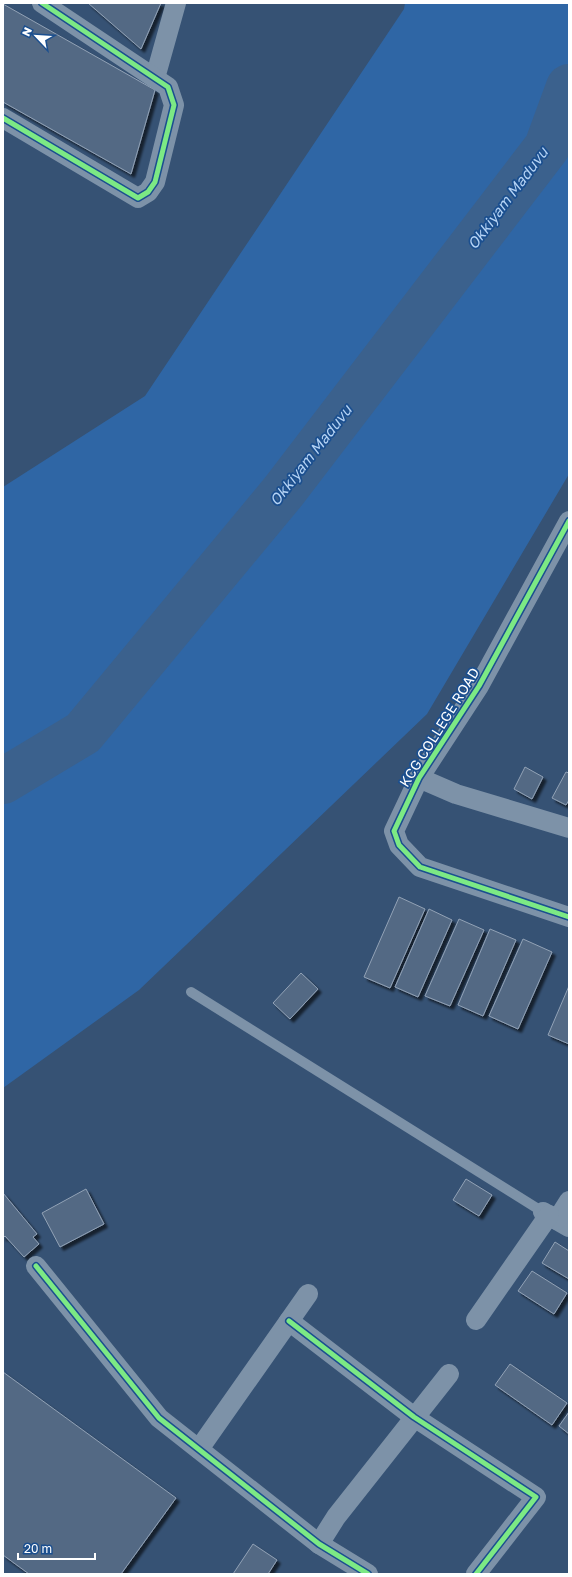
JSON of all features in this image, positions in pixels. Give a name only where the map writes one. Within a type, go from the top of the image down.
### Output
[{"type":"street","points":[[3,118],[138,198],[148,192],[155,182],[174,105],[168,87],[42,3]]},
{"type":"street","points":[[155,78],[176,3]]},
{"type":"street","name":"KCG COLLEGE ROAD","points":[[569,521],[479,686],[419,778],[394,831],[399,845],[420,867],[569,917]]},
{"type":"street","points":[[419,778],[456,794],[569,828]]},
{"type":"street","points":[[476,1320],[569,1201]]},
{"type":"street","points":[[36,1266],[159,1418],[319,1544],[368,1574]]},
{"type":"street","points":[[199,1449],[308,1294]]},
{"type":"street","points":[[289,1321],[414,1417],[536,1496],[476,1574]]},
{"type":"street","points":[[319,1544],[336,1517],[449,1374]]},
{"type":"lane","points":[[191,992],[554,1219]]},
{"type":"shaded area","points":[[405,3],[569,3],[569,474],[427,714],[139,990],[3,1088],[3,487],[145,396],[404,9]]},
{"type":"building","points":[[88,3],[161,3],[141,49]]},
{"type":"building","points":[[3,4],[155,90],[131,174],[3,102]]},
{"type":"building","points":[[525,767],[543,777],[532,799],[514,789]]},
{"type":"building","points":[[566,772],[569,773],[569,800],[566,805],[552,798]]},
{"type":"building","points":[[399,897],[425,909],[390,988],[364,977]]},
{"type":"building","points":[[429,909],[452,920],[418,997],[395,987]]},
{"type":"building","points":[[459,919],[484,930],[450,1006],[425,996]]},
{"type":"building","points":[[490,929],[516,940],[483,1016],[458,1005]]},
{"type":"building","points":[[523,939],[552,952],[518,1029],[489,1016]]},
{"type":"building","points":[[301,973],[318,989],[290,1019],[273,1003]]},
{"type":"building","points":[[569,986],[569,1044],[548,1035]]},
{"type":"building","points":[[466,1179],[492,1195],[479,1216],[453,1200]]},
{"type":"building","points":[[86,1189],[104,1224],[60,1247],[42,1213]]},
{"type":"building","points":[[3,1193],[37,1234],[33,1237],[39,1244],[24,1257],[5,1236],[3,1238]]},
{"type":"building","points":[[555,1242],[569,1251],[569,1279],[542,1263]]},
{"type":"building","points":[[532,1271],[567,1293],[554,1314],[518,1291]]},
{"type":"building","points":[[510,1364],[567,1403],[552,1425],[495,1385]]},
{"type":"building","points":[[3,1372],[176,1498],[121,1574],[29,1574],[3,1555]]},
{"type":"building","points":[[569,1412],[569,1434],[559,1426]]},
{"type":"building","points":[[253,1544],[277,1560],[268,1574],[233,1574]]},
{"type":"waterway","name":"Okkiyam Maduvu","points":[[3,781],[83,733],[283,492],[547,147],[569,87]]},
{"type":"cycle path","points":[[3,118],[138,198],[148,192],[155,182],[174,105],[168,87],[42,3]]},
{"type":"cycle path","points":[[569,521],[479,686],[419,778],[394,831],[399,845],[420,867],[569,917]]},
{"type":"cycle path","points":[[36,1266],[159,1418],[319,1544],[368,1574]]},
{"type":"cycle path","points":[[289,1321],[414,1417],[536,1497],[476,1574]]}]
